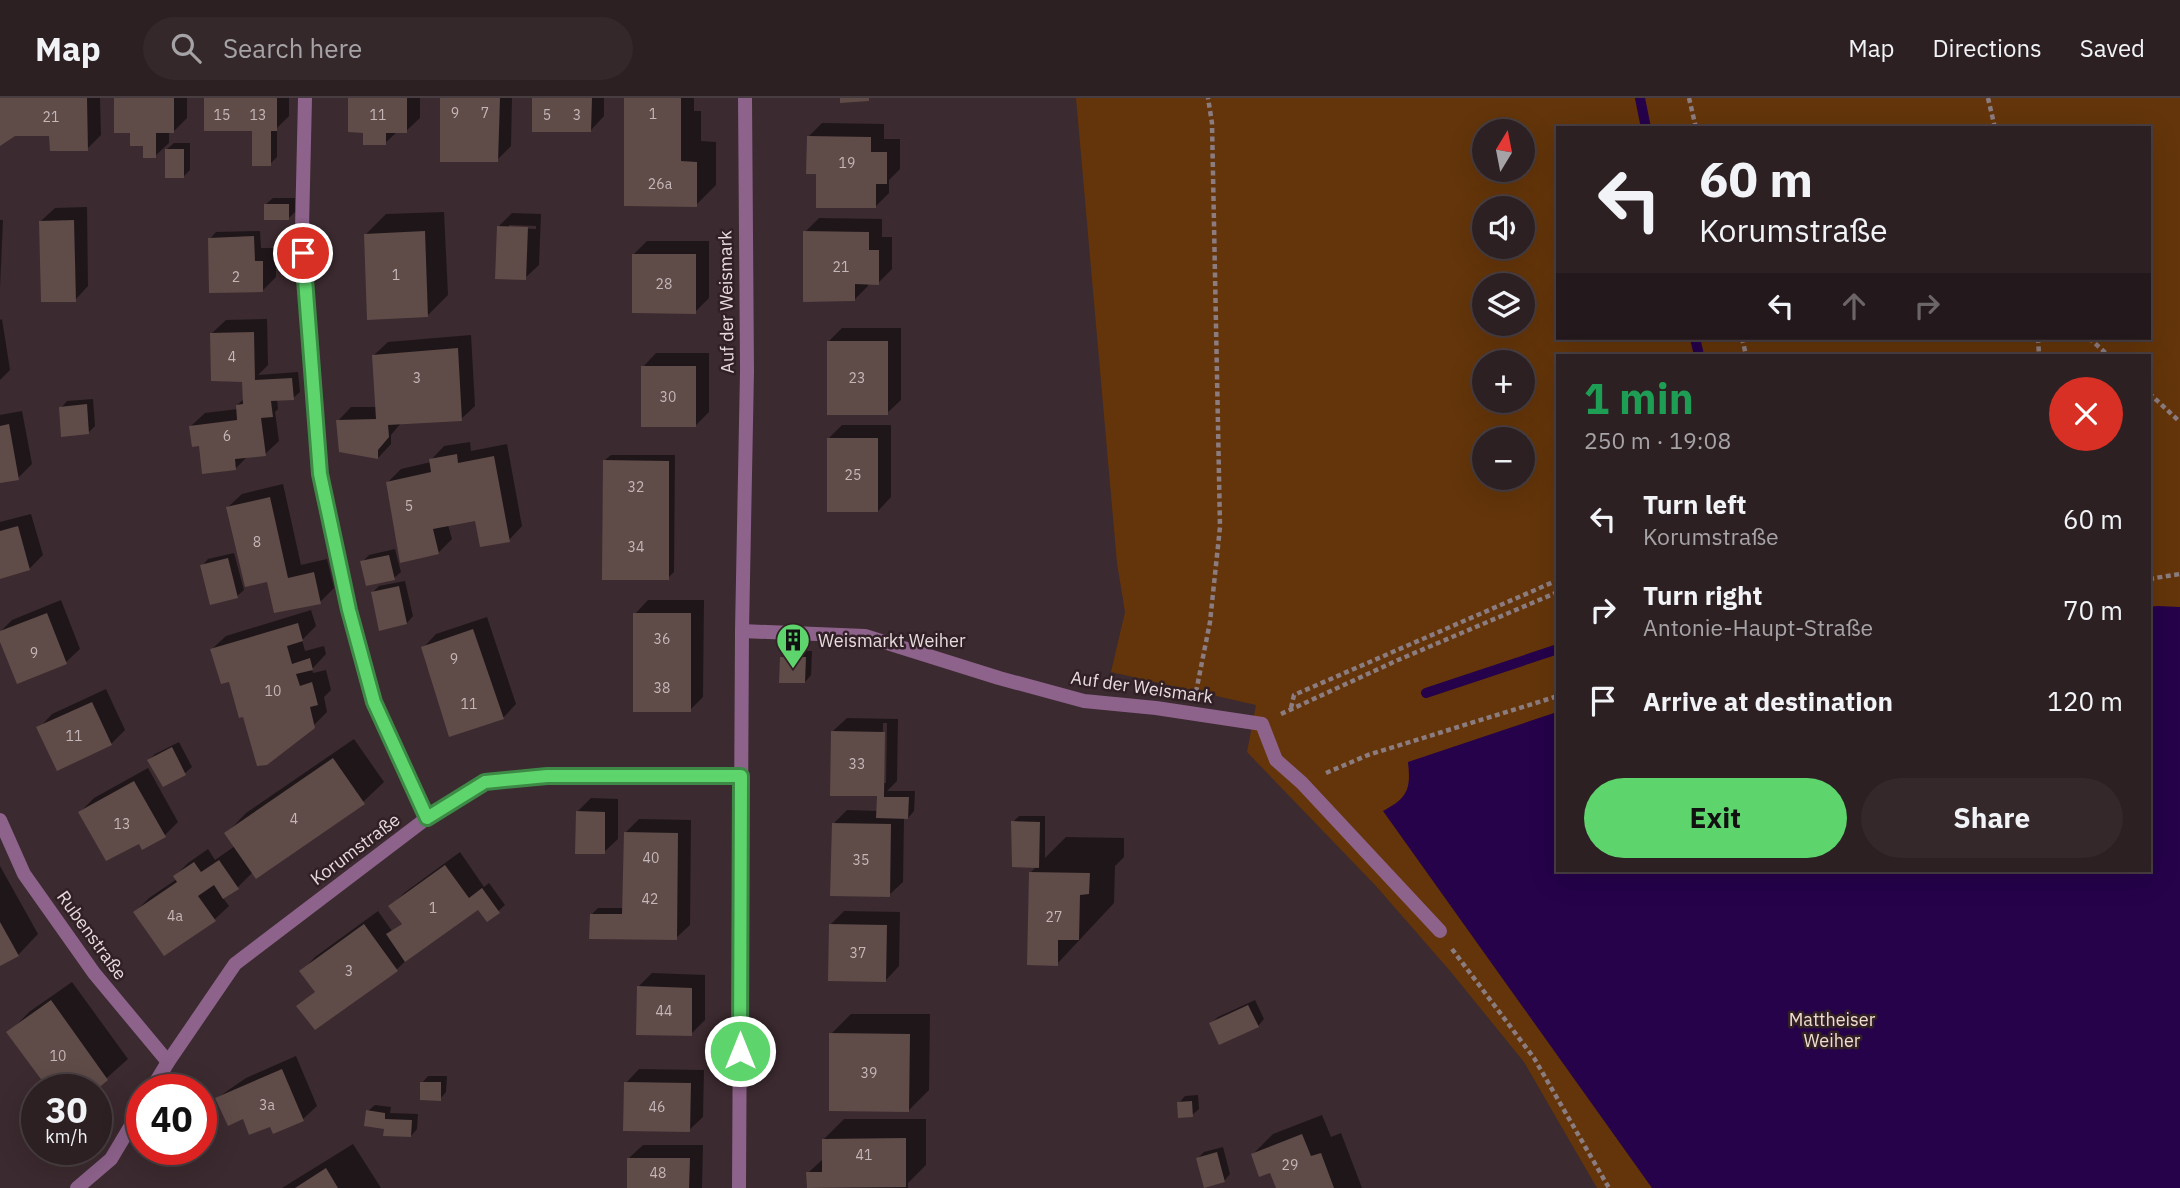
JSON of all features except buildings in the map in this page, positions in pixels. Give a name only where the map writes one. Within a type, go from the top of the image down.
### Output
[{"type":"street","points":[[305,98],[302,228],[320,474],[349,610],[374,702],[427,818]]},
{"type":"street","name":"Auf der Weismark","points":[[739,1188],[742,631],[747,371],[745,98]]},
{"type":"street","name":"Auf der Weismark","points":[[742,631],[865,636],[1083,701],[1262,724],[1276,760],[1302,783]]},
{"type":"street","name":"Korumstraße","points":[[161,1074],[235,964],[427,818],[485,782],[547,776],[741,776]]},
{"type":"street","points":[[1302,783],[1440,930]]},
{"type":"street","name":"Rubenstraße","points":[[0,820],[24,874],[94,973],[168,1062]]},
{"type":"street","points":[[77,1188],[111,1159],[126,1134]]},
{"type":"path","points":[[1191,713],[1210,622],[1220,527],[1212,123],[1208,98]]},
{"type":"path","points":[[1689,98],[1696,126]]},
{"type":"path","points":[[1987,98],[1994,126]]},
{"type":"path","points":[[2091,340],[2107,354]]},
{"type":"path","points":[[2151,395],[2180,422]]},
{"type":"path","points":[[2151,579],[2180,574]]},
{"type":"path","points":[[1556,581],[1294,695],[1291,709],[1556,593]]},
{"type":"path","points":[[1302,783],[1368,755],[1556,697]]},
{"type":"path","points":[[1440,930],[1534,1058],[1609,1188]]},
{"type":"green space","points":[[1076,98],[2180,98],[2180,1188],[1597,1188],[1524,1062],[1376,886],[1247,752],[1256,705],[1111,672],[1125,612],[1117,563]]},
{"type":"shaded area","name":"Mattheiser Weiher","points":[[2151,607],[2180,607],[2180,1188],[1652,1188],[1383,811],[1398,802],[1406,792],[1409,779],[1408,762],[1556,712],[1556,872],[2151,872]]},
{"type":"waterway","points":[[1640,98],[1646,126]]},
{"type":"waterway","points":[[1695,340],[1699,354]]},
{"type":"waterway","points":[[1426,693],[1556,650]]},
{"type":"place","name":"Weismarkt Weiher","points":[[793,670]]},
{"type":"route","points":[[303,253],[320,474],[349,610],[374,702],[427,818],[485,782],[547,776],[741,776],[740,1051]]}]
